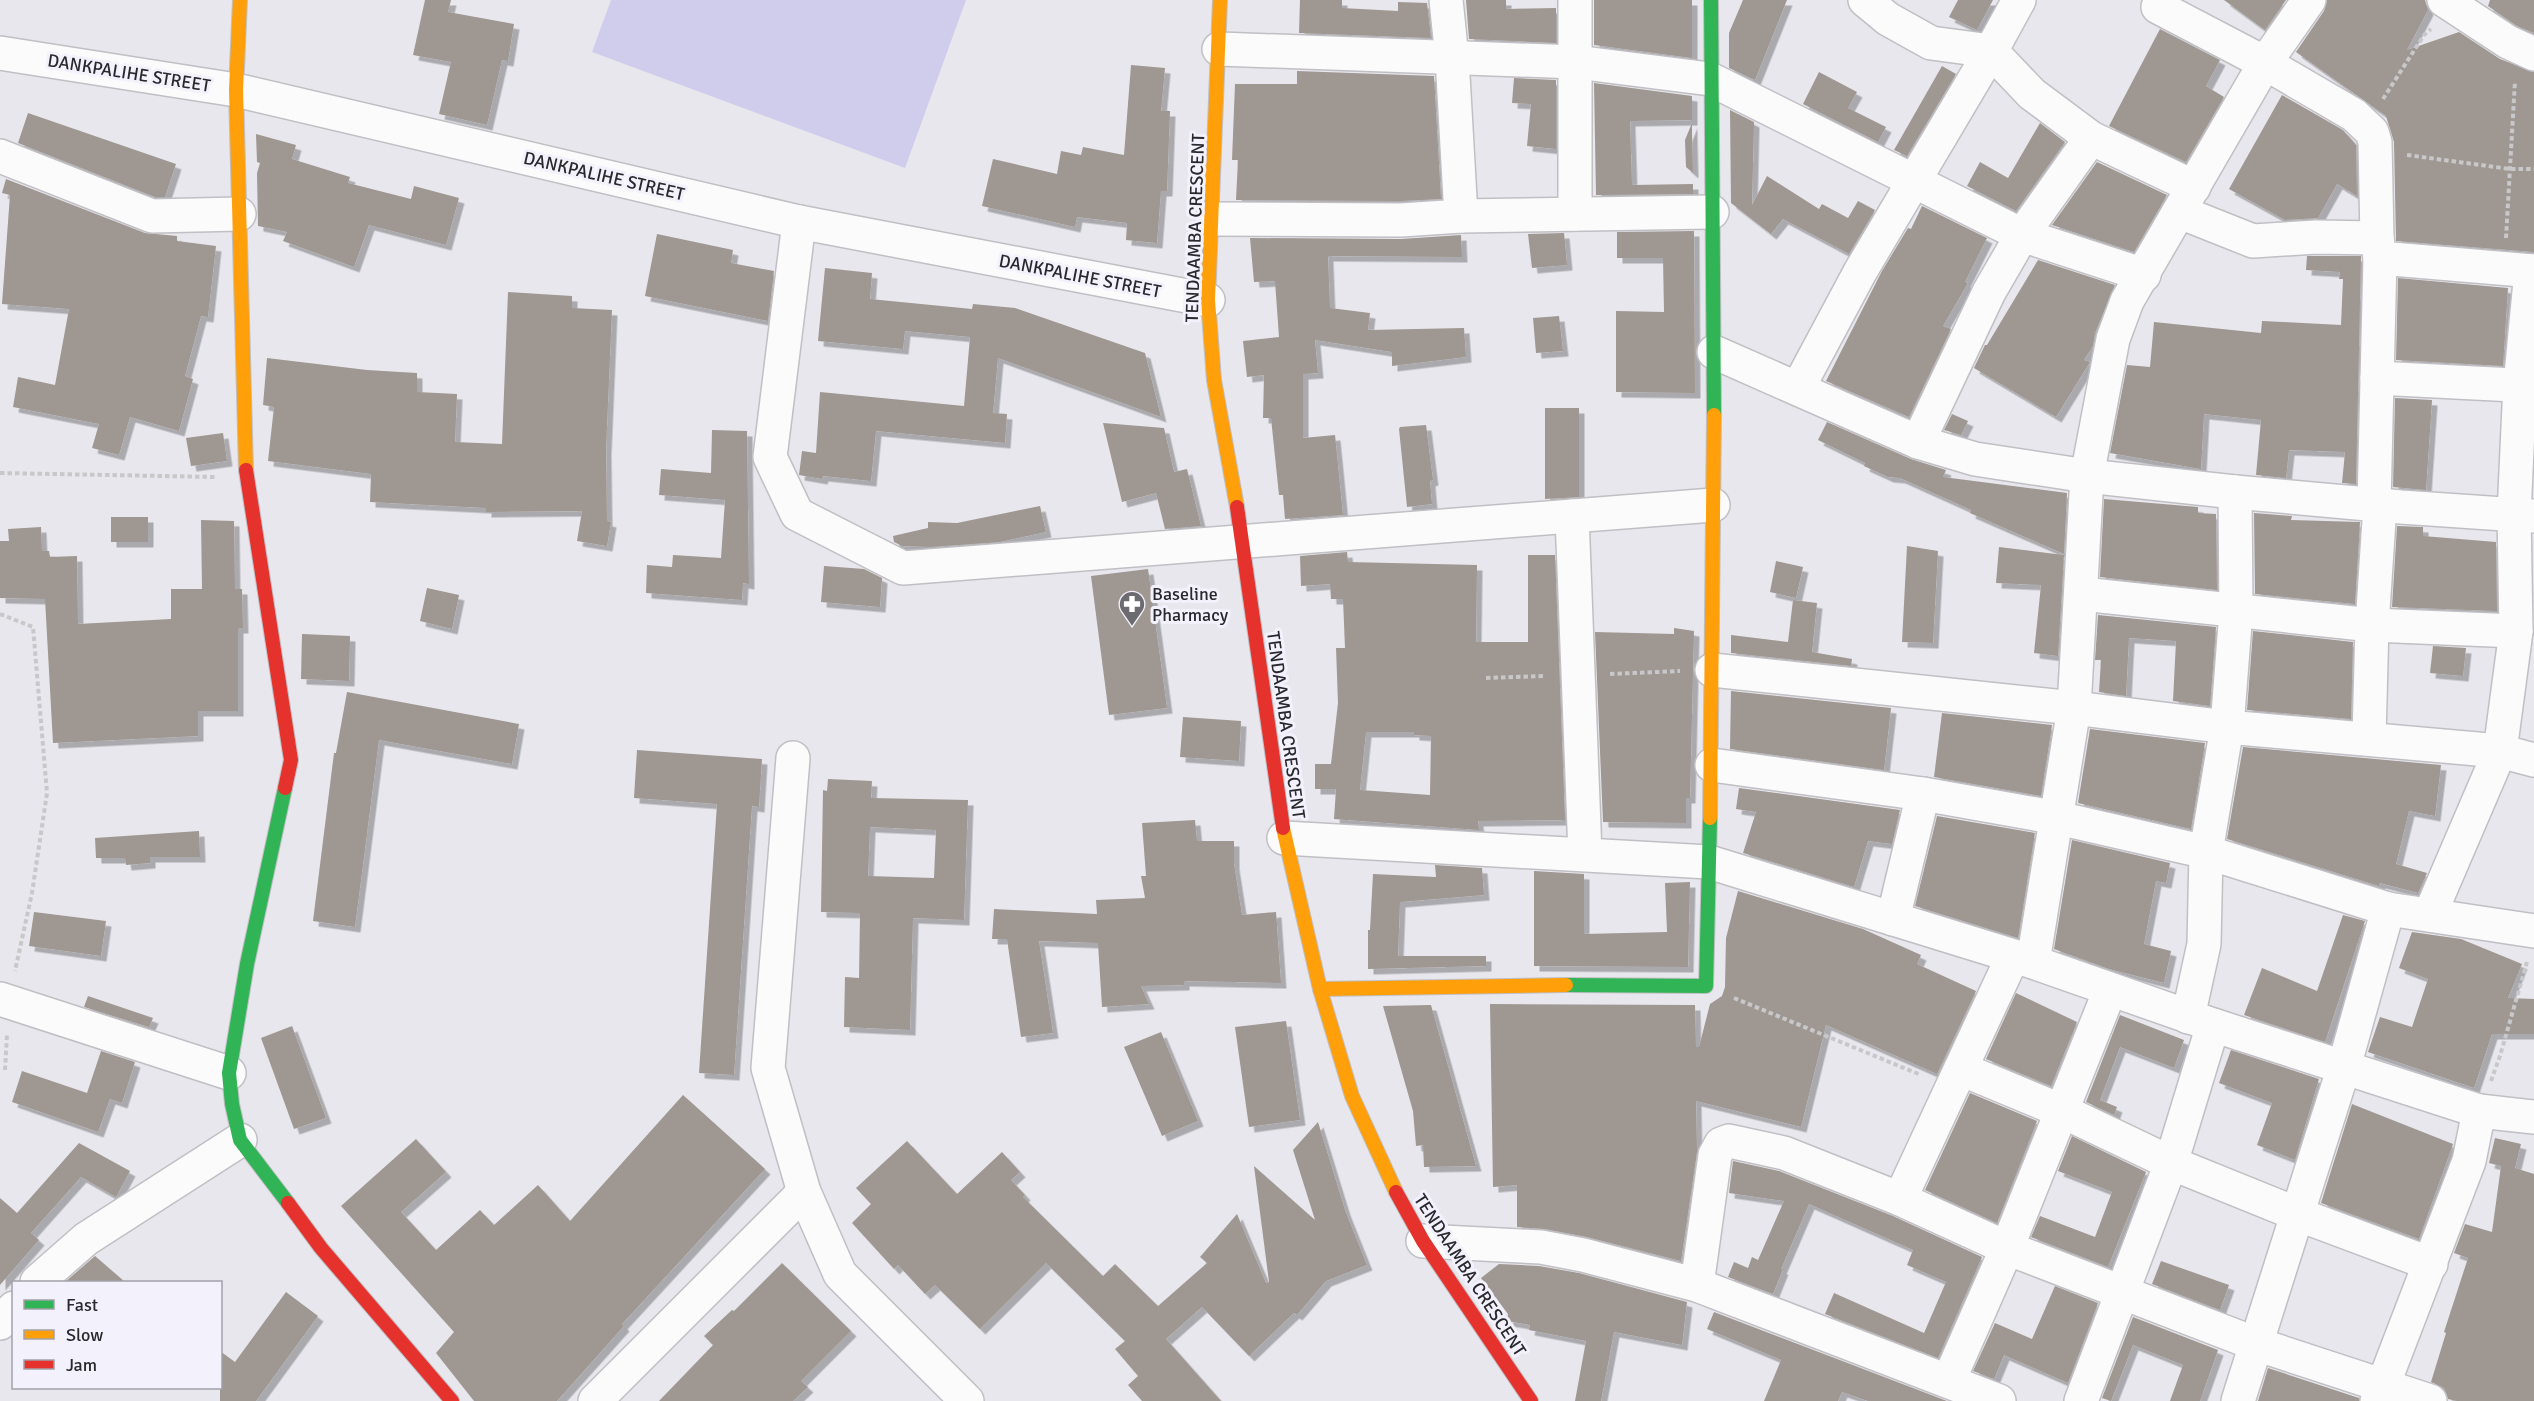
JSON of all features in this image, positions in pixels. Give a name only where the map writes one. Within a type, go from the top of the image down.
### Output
[{"type":"street","points":[[240,0],[236,90],[246,478],[291,760],[247,964],[229,1073],[232,1104],[240,1140],[321,1248],[452,1401]]},
{"type":"street","name":"TENDAAMBA CRESCENT","points":[[1220,0],[1220,49],[1208,300],[1214,380],[1244,542],[1284,838],[1320,989],[1352,1096],[1394,1188],[1423,1241],[1531,1401]]},
{"type":"street","points":[[1446,0],[1452,58],[1461,216]]},
{"type":"street","points":[[1575,0],[1575,214]]},
{"type":"street","points":[[1320,989],[1496,985],[1706,986],[1712,765],[1714,352],[1711,0]]},
{"type":"street","points":[[1865,0],[1888,19],[1931,43],[1991,51],[2032,94],[2091,138],[2253,242],[2316,237],[2523,270],[2527,385],[2524,515],[2516,631],[2500,751],[2430,914]]},
{"type":"street","points":[[1798,388],[1913,180],[2019,0]]},
{"type":"street","points":[[1900,1199],[1956,1078],[2023,959],[2058,818],[2074,708],[2087,476],[2113,339],[2127,301],[2265,63],[2308,0]]},
{"type":"street","points":[[2155,2],[2354,115],[2371,137],[2378,248],[2377,505],[2369,738]]},
{"type":"street","points":[[2454,3],[2525,50]]},
{"type":"street","points":[[1220,49],[1576,62],[1710,79],[2022,235],[2144,275]]},
{"type":"street","name":"DANKPALIHE STREET","points":[[1,60],[236,90],[799,222],[1208,300]]},
{"type":"street","points":[[1918,442],[1989,292],[2022,235],[2091,138]]},
{"type":"street","points":[[0,156],[152,216],[239,214]]},
{"type":"street","points":[[1212,219],[1401,220],[1461,216],[1713,212]]},
{"type":"street","points":[[799,222],[770,457],[797,514],[903,568],[1713,505]]},
{"type":"street","points":[[1714,352],[1918,442],[1975,459],[2087,476],[2235,492],[2524,515]]},
{"type":"street","points":[[2377,378],[2527,385]]},
{"type":"street","points":[[2081,1401],[2171,1163],[2200,1021],[2206,852],[2227,728],[2236,610],[2235,492]]},
{"type":"street","points":[[1572,516],[1585,854]]},
{"type":"street","points":[[2082,594],[2372,625],[2516,631]]},
{"type":"street","points":[[1712,670],[2074,708],[2227,728],[2369,738],[2500,751],[2534,760]]},
{"type":"street","points":[[793,758],[768,1068],[804,1192],[840,1274],[967,1401]]},
{"type":"street","points":[[1712,765],[1923,794],[2058,818],[2206,852],[2388,909],[2430,914],[2531,944]]},
{"type":"street","points":[[1893,919],[1923,794]]},
{"type":"street","points":[[1284,838],[1709,862],[2023,959],[2200,1021],[2479,1112],[2534,1117]]},
{"type":"street","points":[[2238,1401],[2343,1068],[2388,909]]},
{"type":"street","points":[[1949,1380],[2007,1248],[2110,990]]},
{"type":"street","points":[[4,1001],[229,1073]]},
{"type":"street","points":[[1956,1078],[2062,1112],[2171,1163],[2297,1214],[2431,1264]]},
{"type":"street","points":[[2380,1393],[2469,1161],[2479,1112]]},
{"type":"street","points":[[38,1281],[86,1239],[240,1140]]},
{"type":"street","points":[[1696,1285],[1714,1155],[1721,1144],[1729,1141],[1739,1142],[1784,1153],[1900,1199],[2007,1248],[2380,1393],[2430,1401]]},
{"type":"street","points":[[595,1401],[804,1192]]},
{"type":"street","points":[[1423,1241],[1540,1247],[1583,1255],[1696,1285],[1999,1401]]},
{"type":"street","points":[[0,1323],[12,1310]]},
{"type":"path","points":[[2454,3],[2424,35],[2371,137],[2412,156],[2534,169]]},
{"type":"path","points":[[2523,270],[2510,168],[2525,50]]},
{"type":"path","points":[[0,474],[246,478]]},
{"type":"path","points":[[0,614],[33,627],[47,793],[32,893],[4,1001],[6,1070]]},
{"type":"path","points":[[2479,1112],[2500,1056],[2531,944]]},
{"type":"path","points":[[1706,986],[1956,1078]]},
{"type":"shaded area","points":[[611,0],[966,0],[905,168],[592,52]]},
{"type":"building","points":[[425,0],[451,0],[448,12],[514,24],[508,61],[502,60],[487,125],[439,114],[451,62],[413,55]]},
{"type":"building","points":[[1300,0],[1342,0],[1342,8],[1398,11],[1398,2],[1427,3],[1431,38],[1299,33]]},
{"type":"building","points":[[1466,0],[1506,0],[1506,9],[1556,8],[1556,43],[1469,39]]},
{"type":"building","points":[[1594,0],[1692,0],[1692,58],[1594,45]]},
{"type":"building","points":[[1743,0],[1787,0],[1755,80],[1729,68],[1729,33]]},
{"type":"building","points":[[1958,0],[1993,0],[1977,30],[1949,17]]},
{"type":"building","points":[[2224,0],[2286,0],[2265,30]]},
{"type":"building","points":[[2327,0],[2425,0],[2428,10],[2407,50],[2459,32],[2500,59],[2534,72],[2534,252],[2396,241],[2394,142],[2386,116],[2296,52],[2324,11]]},
{"type":"building","points":[[2490,0],[2534,0],[2534,33],[2517,26],[2488,6]]},
{"type":"building","points":[[2160,29],[2220,60],[2206,86],[2224,97],[2186,162],[2109,126]]},
{"type":"building","points":[[1131,65],[1165,68],[1161,111],[1170,111],[1167,191],[1161,191],[1157,243],[1126,240],[1127,223],[1077,217],[1075,227],[982,206],[993,159],[1057,174],[1061,151],[1081,155],[1083,147],[1124,155]]},
{"type":"building","points":[[1942,66],[1956,74],[1907,156],[1894,150]]},
{"type":"building","points":[[1297,71],[1434,76],[1441,199],[1236,200],[1238,160],[1232,160],[1235,84],[1297,84]]},
{"type":"building","points":[[1819,72],[1857,92],[1848,108],[1886,127],[1878,142],[1803,104]]},
{"type":"building","points":[[1514,78],[1556,80],[1556,149],[1527,146],[1531,104],[1512,103]]},
{"type":"building","points":[[1594,83],[1692,96],[1692,120],[1630,121],[1632,185],[1693,184],[1693,194],[1596,195]]},
{"type":"building","points":[[2282,95],[2343,130],[2356,145],[2357,196],[2337,184],[2318,218],[2285,220],[2229,189]]},
{"type":"building","points":[[1730,110],[1754,122],[1752,205],[1767,176],[1819,209],[1822,204],[1848,218],[1858,201],[1875,210],[1849,254],[1783,219],[1771,234],[1731,203]]},
{"type":"building","points":[[28,113],[176,164],[165,197],[155,197],[18,143]]},
{"type":"building","points":[[1692,123],[1693,173],[1686,167],[1685,140]]},
{"type":"building","points":[[2040,123],[2065,142],[2016,211],[1967,186],[1980,162],[2008,178]]},
{"type":"building","points":[[256,134],[296,145],[292,159],[350,177],[348,183],[411,199],[414,186],[459,198],[446,245],[369,225],[354,267],[283,241],[287,232],[258,226],[257,173],[260,163],[257,162]]},
{"type":"building","points":[[2097,162],[2167,195],[2134,252],[2052,225]]},
{"type":"building","points":[[6,179],[145,233],[177,236],[177,241],[216,246],[208,317],[201,316],[185,376],[193,379],[179,431],[130,417],[119,455],[92,448],[99,424],[13,407],[18,377],[55,385],[69,309],[2,304],[10,195],[2,193]]},
{"type":"building","points":[[1922,206],[1987,238],[1965,282],[1968,283],[1943,326],[1951,329],[1909,417],[1826,381],[1882,271],[1908,228],[1911,229]]},
{"type":"building","points":[[1694,231],[1695,393],[1616,392],[1616,311],[1664,312],[1663,258],[1617,258],[1617,232]]},
{"type":"building","points":[[1564,233],[1567,265],[1532,268],[1528,234]]},
{"type":"building","points":[[657,234],[733,250],[731,263],[774,271],[768,321],[645,296]]},
{"type":"building","points":[[1461,235],[1462,257],[1328,256],[1330,308],[1370,313],[1368,330],[1464,328],[1466,357],[1392,366],[1392,352],[1315,340],[1318,373],[1303,374],[1303,438],[1335,435],[1343,515],[1285,519],[1283,495],[1279,495],[1271,418],[1263,418],[1264,375],[1247,377],[1243,341],[1279,337],[1275,281],[1254,282],[1250,238],[1401,239]]},
{"type":"building","points":[[2307,256],[2361,256],[2356,484],[2342,483],[2345,452],[2289,450],[2286,478],[2256,475],[2261,420],[2204,414],[2201,469],[2110,453],[2127,365],[2150,367],[2154,322],[2261,333],[2262,321],[2341,325],[2343,279],[2339,279],[2340,272],[2306,270]]},
{"type":"building","points":[[2038,260],[2115,285],[2095,333],[2093,346],[2084,360],[2090,362],[2056,417],[1974,368],[1985,345]]},
{"type":"building","points":[[825,268],[872,273],[870,299],[972,309],[973,304],[1015,308],[1145,353],[1161,417],[998,358],[993,413],[1007,414],[1005,443],[876,431],[871,481],[823,476],[822,479],[799,475],[802,451],[816,453],[820,392],[964,406],[970,337],[905,331],[903,349],[818,341]]},
{"type":"building","points":[[2398,278],[2508,288],[2503,366],[2396,360]]},
{"type":"building","points":[[508,292],[572,296],[572,308],[612,310],[606,450],[607,521],[611,522],[607,546],[577,541],[582,511],[486,512],[486,508],[370,502],[371,474],[268,461],[274,407],[263,405],[267,358],[367,370],[417,373],[417,392],[457,394],[455,442],[502,444]]},
{"type":"building","points":[[1559,316],[1563,351],[1536,353],[1533,318]]},
{"type":"building","points":[[2395,398],[2432,400],[2426,490],[2393,487]]},
{"type":"building","points":[[1545,408],[1579,408],[1579,497],[1545,499]]},
{"type":"building","points":[[1952,414],[1968,421],[1961,435],[1944,430]]},
{"type":"building","points":[[1827,422],[1911,459],[1946,470],[1943,477],[2067,493],[2064,554],[1970,513],[1971,510],[1900,478],[1888,477],[1864,466],[1865,463],[1818,440]]},
{"type":"building","points":[[1103,423],[1164,428],[1174,472],[1187,469],[1201,526],[1165,529],[1156,493],[1122,502]]},
{"type":"building","points":[[1426,425],[1433,480],[1430,481],[1432,504],[1407,507],[1399,429],[1400,427]]},
{"type":"building","points":[[712,430],[747,431],[749,584],[743,583],[742,600],[646,593],[647,565],[672,567],[673,555],[721,558],[725,500],[659,495],[661,469],[711,473]]},
{"type":"building","points":[[223,433],[227,461],[191,466],[186,438]]},
{"type":"building","points":[[2104,499],[2198,507],[2198,513],[2216,514],[2217,590],[2100,577]]},
{"type":"building","points":[[1040,506],[1046,532],[1000,542],[931,547],[902,546],[894,542],[893,536],[928,528],[928,522],[957,523]]},
{"type":"building","points":[[2254,513],[2292,516],[2291,520],[2360,522],[2355,604],[2255,594]]},
{"type":"building","points":[[111,517],[148,517],[148,542],[111,542]]},
{"type":"building","points":[[201,520],[234,521],[235,589],[242,589],[243,628],[238,628],[238,711],[198,711],[198,736],[53,743],[45,599],[0,598],[0,541],[9,541],[8,529],[41,527],[42,551],[49,551],[50,557],[77,556],[78,624],[171,619],[171,589],[202,589]]},
{"type":"building","points":[[2397,526],[2423,527],[2423,536],[2496,542],[2497,611],[2392,607]]},
{"type":"building","points":[[1907,546],[1938,551],[1933,643],[1902,642]]},
{"type":"building","points":[[1999,547],[2064,555],[2058,656],[2034,653],[2041,585],[1996,583]]},
{"type":"building","points":[[1347,552],[1348,562],[1477,565],[1476,642],[1528,642],[1528,555],[1555,555],[1565,820],[1478,821],[1479,830],[1334,819],[1336,789],[1315,789],[1315,764],[1331,764],[1338,703],[1336,648],[1345,648],[1343,599],[1331,599],[1330,584],[1301,586],[1300,556]],"holes":[[[1366,732],[1414,732],[1414,735],[1431,736],[1430,795],[1360,790]]]},
{"type":"building","points":[[1776,561],[1803,567],[1796,598],[1770,592]]},
{"type":"building","points":[[824,566],[864,569],[882,578],[880,607],[821,602]]},
{"type":"building","points":[[1148,569],[1167,708],[1109,715],[1091,576]]},
{"type":"building","points":[[427,588],[459,595],[452,629],[420,621]]},
{"type":"building","points":[[1793,600],[1817,603],[1812,652],[1852,659],[1851,666],[1731,653],[1731,635],[1788,642]]},
{"type":"building","points":[[2098,615],[2216,627],[2210,706],[2173,701],[2176,641],[2129,638],[2126,696],[2099,692],[2101,660],[2095,660]]},
{"type":"building","points":[[1674,628],[1694,631],[1690,798],[1686,798],[1686,823],[1603,822],[1595,632],[1674,634]]},
{"type":"building","points":[[2253,631],[2353,642],[2351,719],[2247,710]]},
{"type":"building","points":[[302,634],[350,636],[349,681],[301,679]]},
{"type":"building","points":[[2433,646],[2466,648],[2463,676],[2430,673]]},
{"type":"building","points":[[1731,691],[1891,708],[1884,770],[1730,749]]},
{"type":"building","points":[[347,692],[519,724],[512,764],[379,740],[355,927],[313,921],[334,753],[336,753]]},
{"type":"building","points":[[1942,713],[2052,725],[2041,796],[1934,777]]},
{"type":"building","points":[[1183,717],[1241,721],[1239,761],[1180,757]]},
{"type":"building","points":[[2090,729],[2205,743],[2191,829],[2078,803]]},
{"type":"building","points":[[2243,747],[2441,765],[2435,816],[2409,811],[2396,864],[2427,873],[2418,893],[2380,883],[2379,886],[2227,839]]},
{"type":"building","points":[[637,750],[762,759],[759,807],[752,806],[734,1075],[699,1073],[717,804],[634,798]]},
{"type":"building","points":[[828,779],[872,781],[871,798],[968,800],[964,920],[913,918],[910,1030],[844,1027],[845,977],[859,978],[860,916],[859,913],[821,912],[823,790],[827,791]],"holes":[[[870,827],[936,830],[934,878],[868,876]]]},
{"type":"building","points":[[1739,788],[1900,810],[1892,844],[1868,841],[1854,887],[1743,853],[1756,812],[1736,809]]},
{"type":"building","points":[[1937,816],[2035,833],[2018,938],[1915,906]]},
{"type":"building","points":[[1195,820],[1197,841],[1234,841],[1234,864],[1242,915],[1276,912],[1281,983],[1184,981],[1184,985],[1141,986],[1149,1004],[1102,1007],[1098,943],[1039,941],[1053,1033],[1021,1037],[1007,939],[992,939],[994,909],[1097,914],[1096,900],[1145,898],[1141,876],[1146,876],[1142,823]]},
{"type":"building","points":[[199,831],[200,857],[150,857],[150,863],[126,865],[125,858],[96,858],[95,838]]},
{"type":"building","points":[[2072,840],[2170,863],[2166,883],[2156,881],[2144,944],[2171,951],[2164,983],[2109,969],[2054,949]]},
{"type":"building","points":[[1435,865],[1482,868],[1484,895],[1400,902],[1398,956],[1486,956],[1486,966],[1368,969],[1368,930],[1370,930],[1373,874],[1436,877]]},
{"type":"building","points":[[1534,871],[1584,874],[1584,934],[1667,932],[1665,883],[1690,882],[1688,967],[1534,966]]},
{"type":"building","points":[[1738,891],[1863,929],[1921,955],[1917,964],[1976,991],[1937,1074],[1826,1025],[1801,1127],[1696,1101],[1697,1152],[1681,1261],[1587,1237],[1545,1229],[1517,1227],[1517,1185],[1493,1187],[1490,1004],[1695,1005],[1696,1047],[1699,1047],[1710,1004],[1722,996],[1725,987],[1726,938]]},
{"type":"building","points":[[34,912],[106,921],[101,956],[29,946]]},
{"type":"building","points":[[2343,915],[2365,921],[2325,1042],[2244,1015],[2262,968],[2317,991]]},
{"type":"building","points":[[2412,932],[2461,939],[2522,964],[2508,998],[2534,999],[2534,1034],[2492,1034],[2474,1088],[2368,1052],[2380,1017],[2412,1027],[2428,979],[2399,968]]},
{"type":"building","points":[[2016,993],[2077,1022],[2051,1086],[1986,1059]]},
{"type":"building","points":[[88,996],[153,1018],[149,1027],[84,1007]]},
{"type":"building","points":[[1431,1005],[1476,1166],[1424,1167],[1423,1145],[1416,1146],[1413,1111],[1383,1006]]},
{"type":"building","points":[[2120,1015],[2184,1040],[2174,1068],[2120,1047],[2100,1100],[2117,1107],[2114,1115],[2086,1102]]},
{"type":"building","points":[[1286,1021],[1300,1120],[1249,1127],[1235,1027]]},
{"type":"building","points":[[292,1026],[326,1118],[294,1129],[261,1038]]},
{"type":"building","points":[[1161,1032],[1198,1121],[1162,1136],[1124,1047]]},
{"type":"building","points":[[2231,1050],[2319,1079],[2295,1160],[2257,1145],[2272,1103],[2219,1083]]},
{"type":"building","points":[[101,1051],[135,1062],[122,1103],[110,1099],[98,1132],[12,1102],[22,1071],[87,1093]]},
{"type":"building","points":[[1970,1093],[2037,1121],[1997,1223],[1925,1190]]},
{"type":"building","points":[[683,1095],[765,1169],[622,1324],[624,1326],[557,1401],[474,1401],[436,1353],[454,1332],[341,1206],[416,1139],[446,1172],[401,1212],[436,1250],[480,1210],[494,1225],[538,1185],[570,1221]]},
{"type":"building","points":[[2352,1104],[2453,1144],[2419,1239],[2321,1203]]},
{"type":"building","points":[[1318,1122],[1345,1210],[1367,1265],[1326,1281],[1297,1315],[1294,1313],[1249,1356],[1202,1307],[1166,1339],[1221,1401],[1142,1401],[1128,1385],[1138,1376],[1115,1349],[1125,1341],[1046,1263],[980,1329],[935,1285],[925,1294],[898,1265],[894,1269],[852,1223],[871,1204],[856,1188],[907,1141],[957,1194],[1002,1152],[1020,1172],[1011,1180],[1025,1195],[1023,1197],[1103,1276],[1115,1264],[1158,1306],[1207,1263],[1200,1257],[1237,1214],[1266,1283],[1269,1282],[1254,1166],[1315,1220],[1293,1150]]},
{"type":"building","points":[[2072,1136],[2146,1172],[2108,1267],[2031,1237],[2040,1216],[2095,1237],[2112,1192],[2058,1171]]},
{"type":"building","points":[[2495,1138],[2521,1144],[2515,1168],[2534,1174],[2534,1401],[2457,1401],[2448,1399],[2444,1388],[2431,1382],[2446,1333],[2444,1332],[2468,1258],[2454,1253],[2465,1224],[2492,1232],[2501,1166],[2489,1163]]},
{"type":"building","points":[[79,1143],[130,1171],[116,1197],[81,1177],[31,1233],[39,1240],[0,1285],[0,1198],[17,1213]]},
{"type":"building","points":[[1733,1161],[1779,1171],[1893,1216],[1982,1257],[1938,1358],[1825,1314],[1834,1293],[1924,1333],[1946,1282],[1907,1265],[1913,1250],[1809,1204],[1781,1269],[1783,1269],[1773,1294],[1728,1277],[1734,1262],[1748,1268],[1752,1257],[1758,1260],[1784,1201],[1729,1193]]},
{"type":"building","points":[[95,1256],[124,1281],[66,1281]]},
{"type":"building","points":[[2161,1261],[2229,1285],[2220,1310],[2152,1284]]},
{"type":"building","points":[[782,1263],[851,1331],[801,1381],[808,1387],[793,1401],[659,1401],[713,1345],[704,1336],[732,1310],[734,1311]]},
{"type":"building","points":[[1499,1264],[1539,1266],[1579,1273],[1687,1302],[1682,1345],[1614,1332],[1601,1401],[1575,1401],[1586,1341],[1529,1330],[1530,1325],[1507,1321],[1508,1314],[1481,1278]]},
{"type":"building","points":[[2055,1286],[2098,1303],[2068,1383],[2004,1355],[1994,1379],[1973,1371],[1995,1323],[2032,1339]]},
{"type":"building","points":[[286,1292],[318,1316],[256,1401],[220,1401],[222,1352],[235,1362]]},
{"type":"building","points":[[1714,1312],[1947,1401],[1868,1401],[1842,1392],[1838,1401],[1764,1401],[1781,1360],[1707,1329]]},
{"type":"building","points":[[2133,1317],[2218,1350],[2200,1401],[2170,1401],[2183,1365],[2133,1345],[2111,1401],[2102,1398]]},
{"type":"building","points":[[2268,1368],[2359,1398],[2359,1401],[2258,1401]]},
{"type":"traffic: fast","points":[[1711,0],[1714,415]]},
{"type":"traffic: fast","points":[[285,788],[247,964],[229,1073],[232,1104],[240,1140],[288,1203]]},
{"type":"traffic: fast","points":[[1566,985],[1706,986],[1710,818]]},
{"type":"traffic: slow","points":[[240,0],[236,90],[246,470]]},
{"type":"traffic: slow","points":[[1220,0],[1208,300],[1214,380],[1237,507]]},
{"type":"traffic: slow","points":[[1710,818],[1714,415]]},
{"type":"traffic: slow","points":[[1283,828],[1320,989],[1352,1096],[1396,1192]]},
{"type":"traffic: slow","points":[[1320,989],[1566,985]]},
{"type":"traffic: jam","points":[[246,470],[291,760],[285,788]]},
{"type":"traffic: jam","points":[[1237,507],[1283,828]]},
{"type":"traffic: jam","points":[[1396,1192],[1423,1241],[1531,1401]]},
{"type":"traffic: jam","points":[[288,1203],[321,1248],[452,1401]]},
{"type":"place","name":"Baseline Pharmacy","points":[[1132,627]]}]
